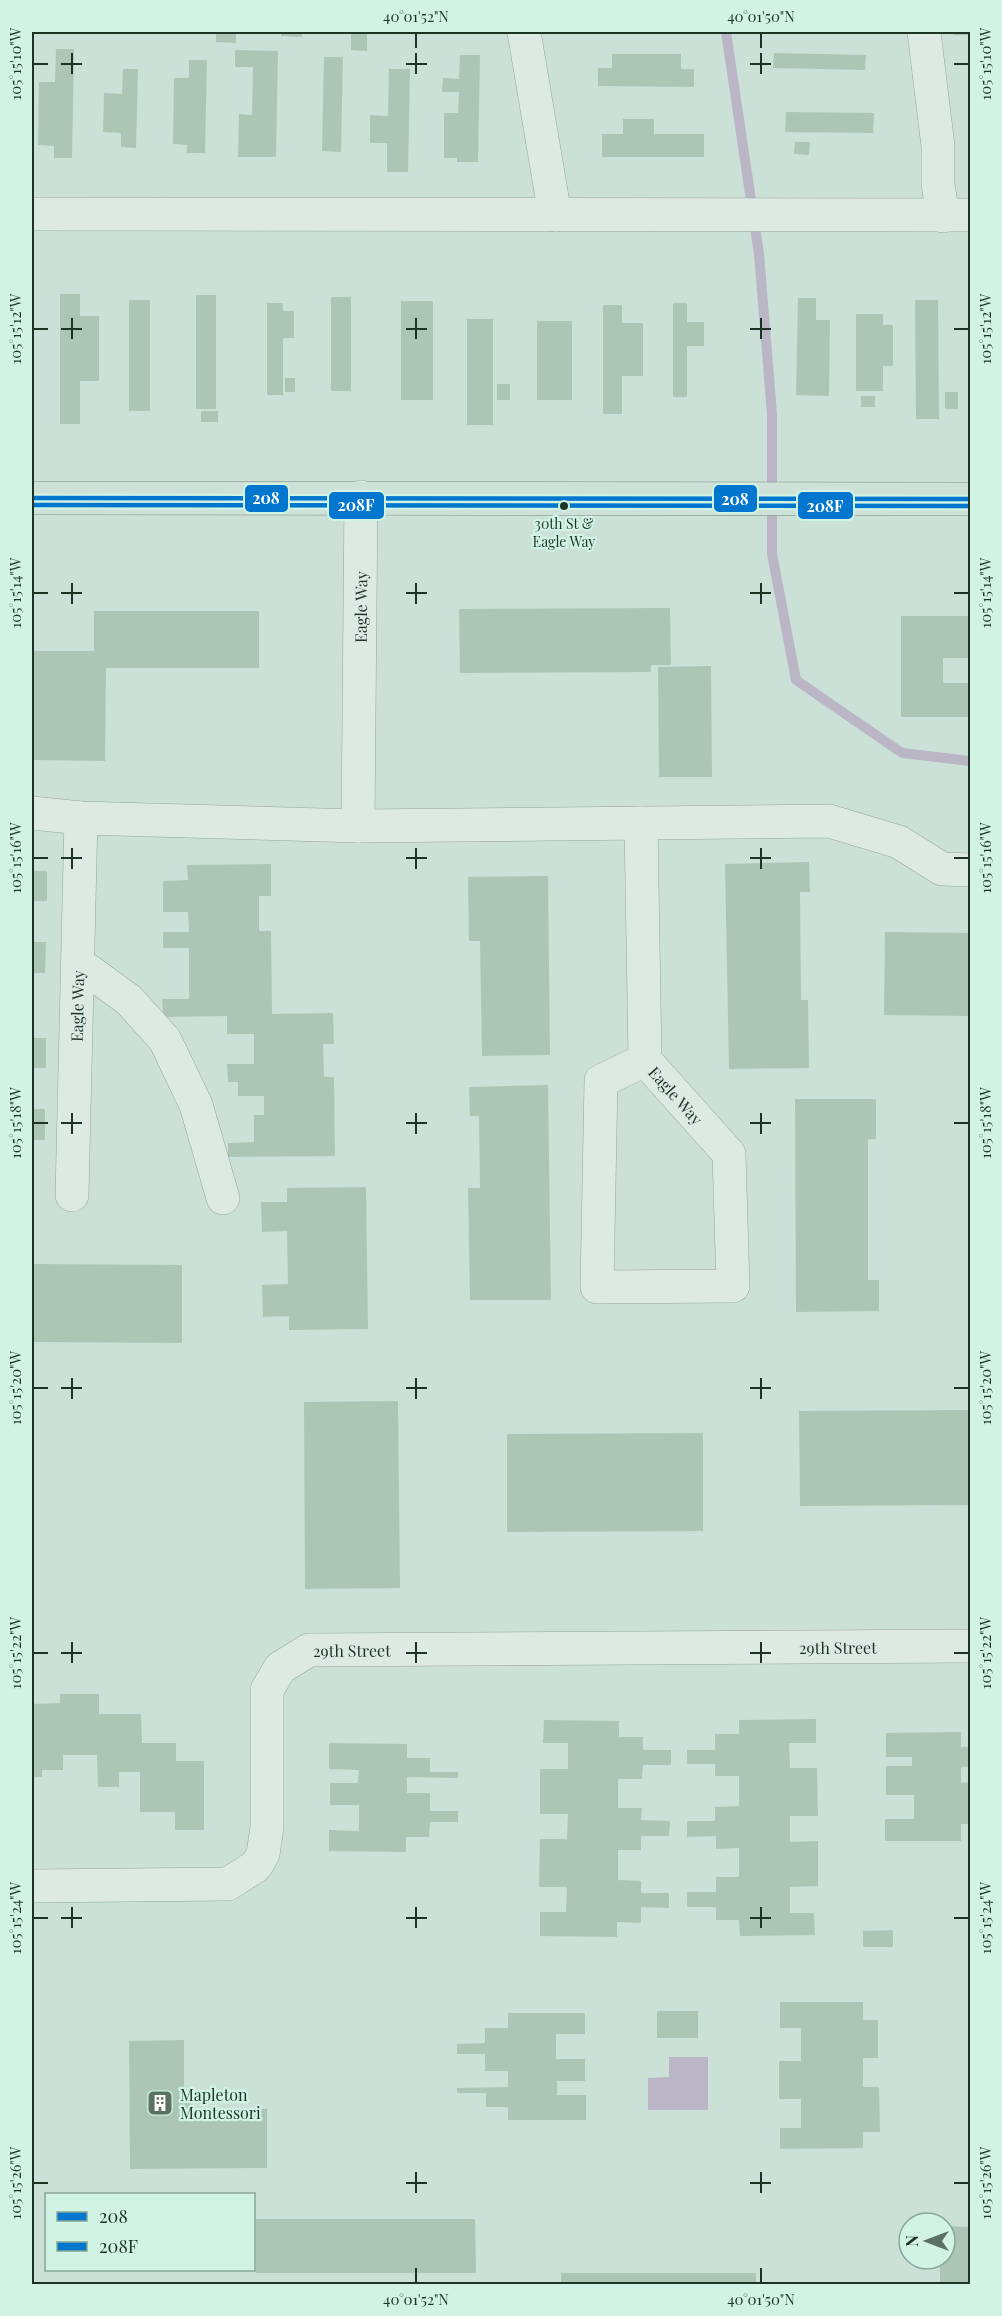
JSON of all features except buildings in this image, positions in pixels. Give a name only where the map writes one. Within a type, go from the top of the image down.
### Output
[{"type":"main road","points":[[32,498],[970,499]]},
{"type":"street","points":[[524,32],[555,215]]},
{"type":"street","points":[[924,32],[938,146],[938,184],[957,215]]},
{"type":"street","points":[[32,214],[957,215]]},
{"type":"street","name":"Eagle Way","points":[[358,826],[361,497]]},
{"type":"street","points":[[32,813],[81,818],[358,826],[829,821],[899,842],[942,869],[970,870]]},
{"type":"street","name":"Eagle Way","points":[[72,1195],[81,818]]},
{"type":"street","name":"Eagle Way","points":[[641,823],[645,1060],[729,1154],[733,1286],[597,1287],[601,1081],[645,1060]]},
{"type":"street","points":[[78,963],[129,1000],[165,1040],[196,1105],[224,1198]]},
{"type":"street","name":"29th Street","points":[[32,1886],[228,1884],[256,1866],[262,1854],[267,1827],[267,1690],[280,1668],[309,1650],[970,1646]]},
{"type":"shaded area","points":[[669,2057],[708,2057],[708,2110],[648,2110],[648,2078],[669,2077]]},
{"type":"waterway","points":[[726,32],[759,254],[772,414],[772,484]]},
{"type":"waterway","points":[[772,512],[772,554],[796,680],[902,753],[970,761]]},
{"type":"transit line","name":"208","points":[[32,498],[970,499]]},
{"type":"transit line","name":"208F","points":[[32,505],[970,506]]},
{"type":"place","name":"30th St & Eagle Way","points":[[564,506]]},
{"type":"place","name":"Mapleton Montessori","points":[[160,2103]]}]
